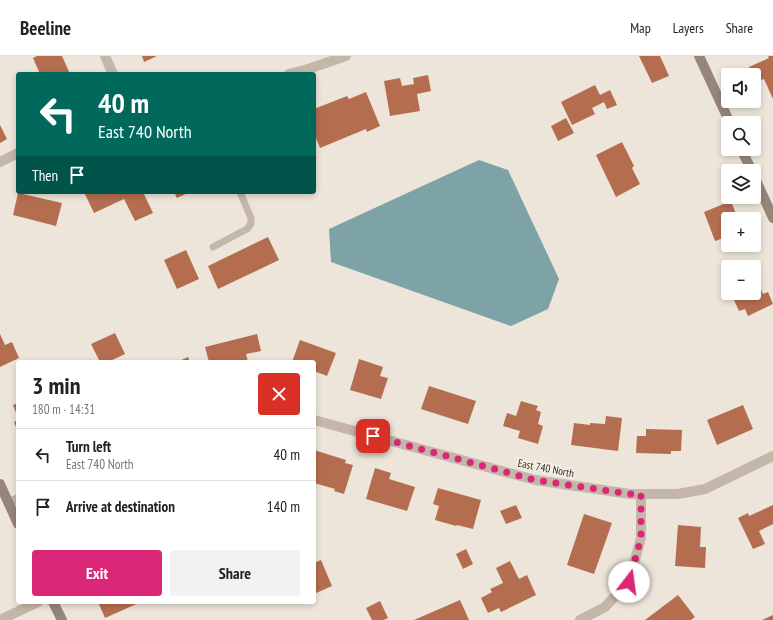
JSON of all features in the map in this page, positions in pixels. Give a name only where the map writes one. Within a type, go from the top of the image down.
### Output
[{"type":"street","points":[[105,56],[112,72]]},
{"type":"street","points":[[297,72],[346,56]]},
{"type":"street","points":[[699,56],[727,116]]},
{"type":"street","points":[[0,162],[16,155]]},
{"type":"street","points":[[761,191],[773,218]]},
{"type":"street","name":"East 740 North","points":[[316,421],[535,480],[630,494],[678,494],[705,489],[773,456]]},
{"type":"street","points":[[0,484],[14,501],[16,512]]},
{"type":"street","points":[[580,620],[605,607],[629,582],[641,538],[641,494]]},
{"type":"street","points":[[0,620],[34,604]]},
{"type":"street","points":[[54,604],[62,620]]},
{"type":"lane","points":[[213,247],[247,229],[251,224],[251,218],[241,194]]},
{"type":"water","points":[[479,160],[508,170],[559,279],[548,309],[511,326],[331,262],[329,229]]},
{"type":"building","points":[[37,56],[62,56],[69,72],[39,72],[33,58]]},
{"type":"building","points":[[142,56],[157,56],[144,62]]},
{"type":"building","points":[[639,56],[660,56],[669,76],[652,83]]},
{"type":"building","points":[[768,56],[773,56],[773,99],[764,79],[761,80],[761,68],[749,67],[769,58]]},
{"type":"building","points":[[428,75],[431,91],[417,94],[420,111],[390,116],[384,81],[400,78],[402,86],[414,84],[413,78]]},
{"type":"building","points":[[595,85],[600,95],[610,90],[617,105],[607,109],[604,102],[592,108],[595,114],[572,125],[561,102]]},
{"type":"building","points":[[366,92],[380,126],[367,132],[366,129],[320,148],[316,138],[316,108],[347,96],[349,99]]},
{"type":"building","points":[[566,118],[574,133],[558,141],[551,126]]},
{"type":"building","points":[[0,125],[7,139],[0,143]]},
{"type":"building","points":[[622,142],[634,166],[632,168],[640,184],[616,197],[596,155]]},
{"type":"building","points":[[18,194],[62,203],[56,226],[13,215]]},
{"type":"building","points":[[85,194],[144,194],[153,213],[135,221],[124,199],[94,213]]},
{"type":"building","points":[[175,194],[186,194],[177,198]]},
{"type":"building","points":[[724,204],[732,204],[735,212],[721,212],[721,239],[715,241],[704,212]]},
{"type":"building","points":[[268,237],[279,260],[218,289],[208,266]]},
{"type":"building","points":[[186,250],[199,279],[177,289],[164,260]]},
{"type":"building","points":[[761,290],[763,294],[768,292],[773,304],[748,316],[745,309],[739,311],[734,300],[761,300]]},
{"type":"building","points":[[115,333],[125,354],[112,360],[99,360],[91,344]]},
{"type":"building","points":[[0,334],[5,345],[12,342],[19,358],[0,367]]},
{"type":"building","points":[[257,334],[261,351],[246,354],[248,360],[208,360],[205,347]]},
{"type":"building","points":[[300,340],[336,353],[327,376],[316,372],[316,360],[293,360]]},
{"type":"building","points":[[188,357],[189,360],[181,360]]},
{"type":"building","points":[[359,359],[383,367],[380,376],[388,378],[381,399],[350,390]]},
{"type":"building","points":[[429,386],[476,401],[468,424],[421,409]]},
{"type":"building","points":[[521,401],[538,406],[536,410],[541,412],[538,424],[543,426],[538,444],[518,438],[520,431],[503,426],[507,413],[516,416]]},
{"type":"building","points":[[16,404],[16,413],[13,405]]},
{"type":"building","points":[[743,405],[753,429],[717,445],[707,420]]},
{"type":"building","points":[[606,416],[622,418],[618,451],[571,445],[574,423],[590,425],[590,423],[605,424]]},
{"type":"building","points":[[646,429],[682,430],[681,451],[671,451],[671,454],[636,453],[637,436],[646,436]]},
{"type":"building","points":[[316,451],[346,460],[345,463],[353,465],[344,494],[334,491],[335,489],[316,484]]},
{"type":"building","points":[[375,468],[391,473],[389,479],[415,487],[407,511],[366,499]]},
{"type":"building","points":[[438,488],[481,500],[473,529],[435,520],[439,506],[433,504]]},
{"type":"building","points":[[516,505],[522,518],[506,524],[500,511]]},
{"type":"building","points":[[773,505],[773,524],[759,531],[765,544],[753,549],[738,518],[748,513],[749,516]]},
{"type":"building","points":[[584,514],[612,523],[594,574],[567,565]]},
{"type":"building","points":[[678,525],[701,527],[700,547],[706,547],[705,568],[675,566]]},
{"type":"building","points":[[466,549],[473,564],[463,569],[456,554]]},
{"type":"building","points":[[321,560],[332,586],[316,593],[316,562]]},
{"type":"building","points":[[510,561],[519,579],[527,575],[536,595],[501,612],[499,608],[488,613],[481,598],[492,592],[490,589],[503,583],[496,568]]},
{"type":"building","points":[[678,595],[695,617],[691,620],[645,620]]},
{"type":"building","points":[[460,600],[469,620],[414,620]]},
{"type":"building","points":[[380,601],[388,618],[383,620],[372,620],[366,608]]},
{"type":"building","points":[[99,604],[136,604],[105,618]]},
{"type":"building","points":[[773,615],[773,620],[762,620]]},
{"type":"route","points":[[373,436],[535,480],[630,494],[641,494],[641,538],[629,582]]}]
